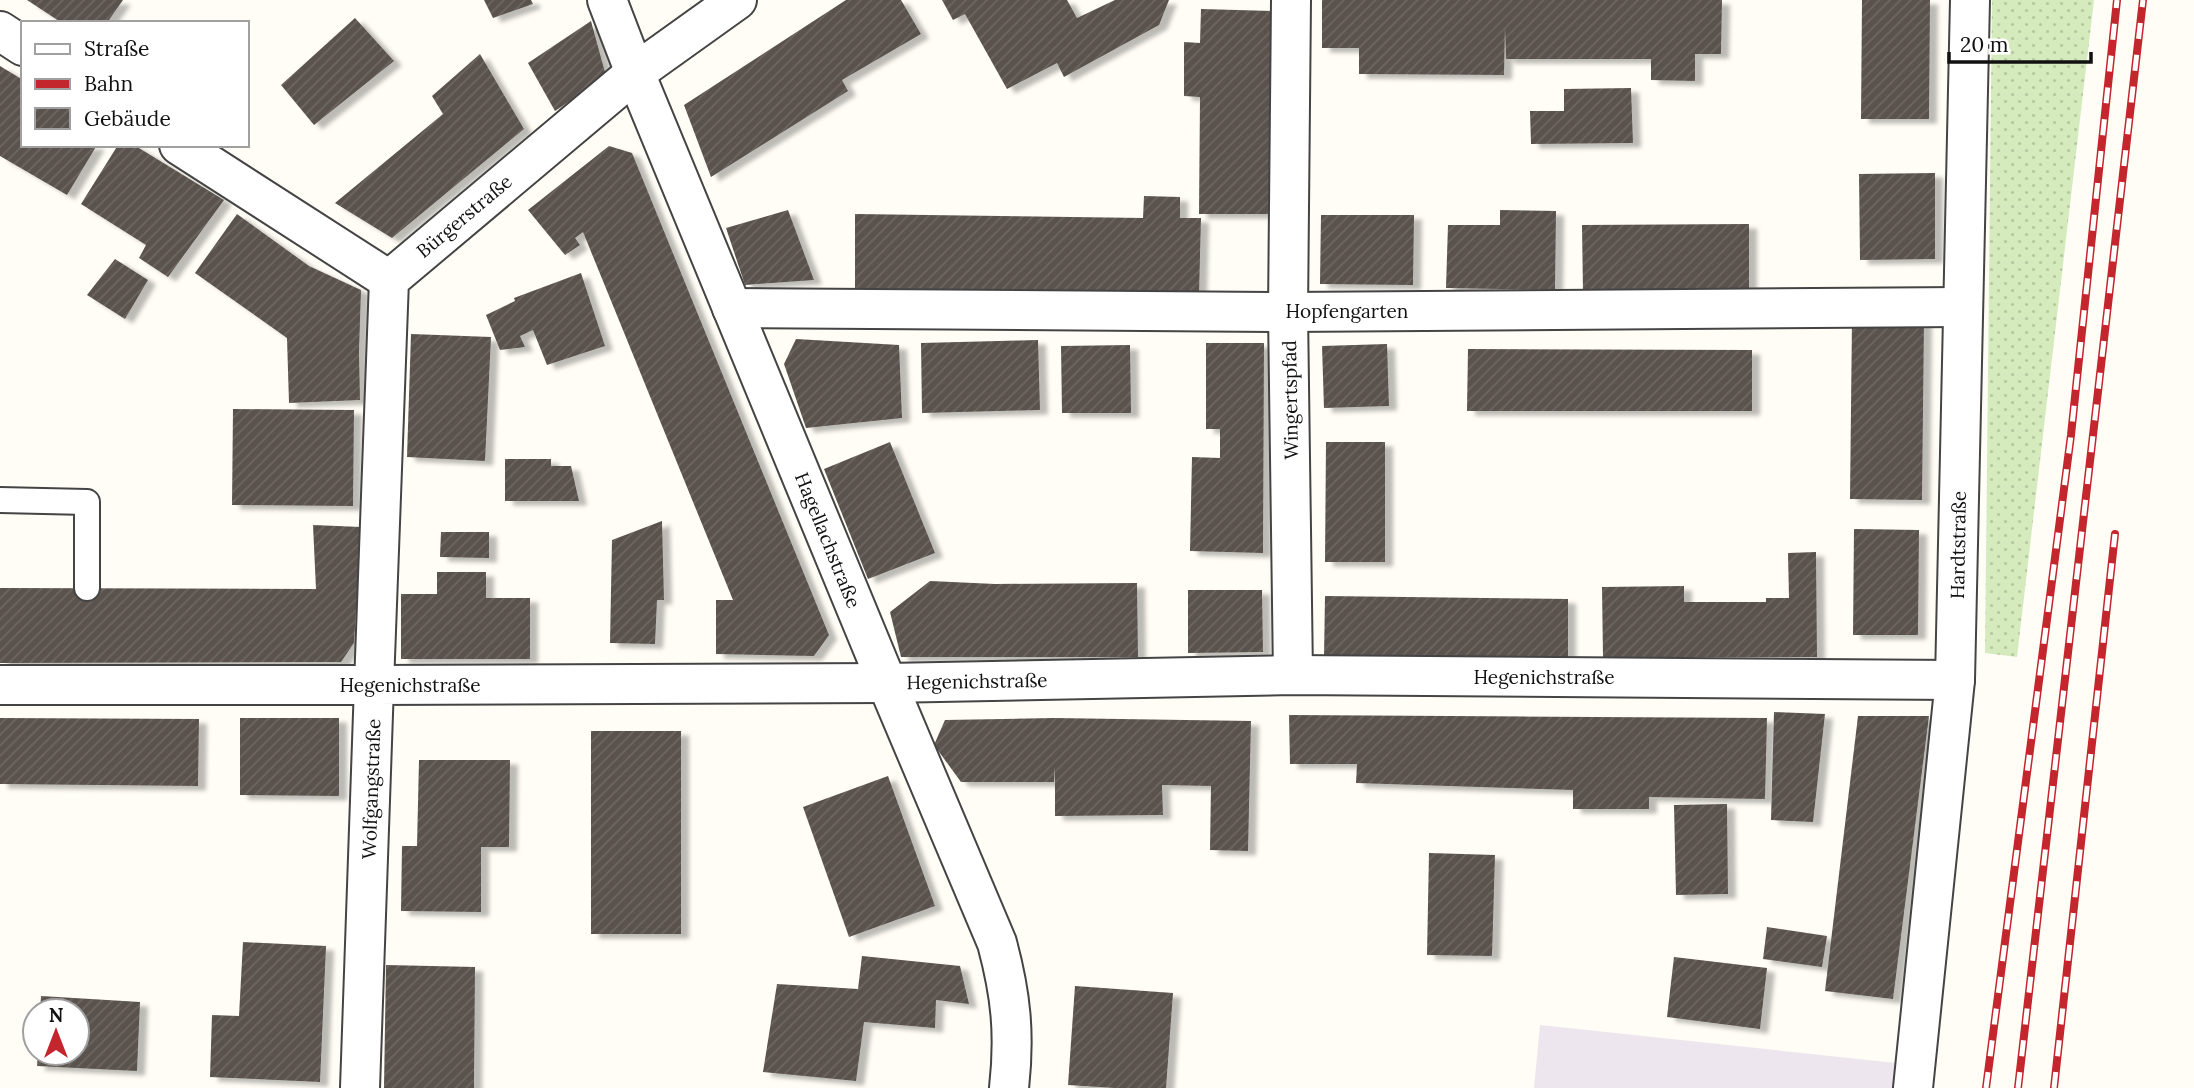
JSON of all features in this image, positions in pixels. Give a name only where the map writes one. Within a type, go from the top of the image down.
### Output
[{"type":"street","name":"Hagellachstraße","points":[[607,0],[887,683],[997,943],[1007,981],[1013,1025],[1009,1088]]},
{"type":"street","name":"Bürgerstraße","points":[[390,280],[635,73],[737,0]]},
{"type":"street","name":"Wingertspfad","points":[[1291,0],[1289,312],[1293,675]]},
{"type":"street","name":"Hardtstraße","points":[[1913,1088],[1955,680],[1970,0]]},
{"type":"street","points":[[0,32],[21,45]]},
{"type":"street","points":[[181,147],[390,280]]},
{"type":"street","name":"Wolfgangstraße","points":[[360,1088],[390,280]]},
{"type":"street","name":"Hopfengarten","points":[[732,308],[1289,312],[1962,307]]},
{"type":"street","name":"Hegenichstraße","points":[[0,685],[87,675],[374,685],[887,683],[1293,675],[1955,680]]},
{"type":"lane","points":[[0,500],[88,502],[87,588]]},
{"type":"shaded area","points":[[1540,1025],[1896,1063],[1893,1088],[1534,1088]]},
{"type":"green space","points":[[1992,0],[2094,0],[2017,657],[1985,653]]},
{"type":"building","points":[[27,0],[123,0],[108,21],[59,21]]},
{"type":"building","points":[[484,0],[531,0],[533,4],[493,18]]},
{"type":"building","points":[[846,0],[901,0],[921,34],[842,80],[848,91],[711,177],[684,105]]},
{"type":"building","points":[[942,0],[1067,0],[1077,18],[1115,0],[1169,0],[1159,25],[1064,77],[1057,63],[1007,89],[965,14],[953,20]]},
{"type":"building","points":[[1322,0],[1722,0],[1721,54],[1695,54],[1695,81],[1651,80],[1651,59],[1506,59],[1505,27],[1504,75],[1359,74],[1359,48],[1322,48]]},
{"type":"building","points":[[1862,0],[1930,0],[1929,119],[1861,119]]},
{"type":"building","points":[[1201,9],[1272,11],[1269,214],[1199,214],[1200,97],[1184,96],[1184,42],[1200,43]]},
{"type":"building","points":[[355,18],[394,61],[314,125],[281,85]]},
{"type":"building","points":[[591,21],[606,76],[555,111],[528,63]]},
{"type":"building","points":[[480,54],[524,129],[392,238],[335,203],[443,114],[432,96]]},
{"type":"building","points":[[0,66],[21,79],[21,147],[96,147],[67,195],[0,156]]},
{"type":"building","points":[[1631,88],[1633,143],[1531,144],[1530,111],[1564,111],[1564,89]]},
{"type":"building","points":[[609,146],[632,153],[829,635],[814,656],[716,654],[716,600],[733,600],[583,232],[575,238],[580,245],[565,255],[528,210]]},
{"type":"building","points":[[117,147],[137,147],[224,200],[168,277],[139,258],[146,245],[81,204]]},
{"type":"building","points":[[1935,173],[1935,259],[1860,260],[1859,174]]},
{"type":"building","points":[[1144,196],[1180,197],[1180,218],[1201,218],[1199,295],[855,289],[855,214],[1143,218]]},
{"type":"building","points":[[788,210],[814,280],[745,285],[726,228]]},
{"type":"building","points":[[1500,210],[1556,211],[1555,290],[1446,288],[1448,225],[1500,225]]},
{"type":"building","points":[[237,214],[309,266],[361,290],[360,400],[289,403],[287,338],[195,273]]},
{"type":"building","points":[[1321,215],[1414,215],[1413,285],[1320,284]]},
{"type":"building","points":[[1749,224],[1749,291],[1583,292],[1582,225]]},
{"type":"building","points":[[115,259],[148,280],[125,319],[87,295]]},
{"type":"building","points":[[581,273],[605,346],[547,365],[533,330],[520,336],[525,347],[500,350],[486,315],[515,301],[514,298]]},
{"type":"building","points":[[1852,320],[1924,321],[1922,500],[1850,499]]},
{"type":"building","points":[[411,334],[491,337],[485,461],[407,457]]},
{"type":"building","points":[[796,339],[899,345],[902,418],[806,428],[784,364]]},
{"type":"building","points":[[1038,340],[1040,410],[922,413],[921,343]]},
{"type":"building","points":[[1206,343],[1264,343],[1263,553],[1190,551],[1192,457],[1220,458],[1220,429],[1206,429]]},
{"type":"building","points":[[1387,344],[1389,406],[1324,408],[1322,346]]},
{"type":"building","points":[[1130,345],[1131,413],[1062,413],[1061,346]]},
{"type":"building","points":[[1468,349],[1752,350],[1752,411],[1467,411]]},
{"type":"building","points":[[233,409],[354,410],[353,506],[232,505]]},
{"type":"building","points":[[890,442],[935,553],[868,579],[824,469]]},
{"type":"building","points":[[1326,442],[1385,442],[1385,562],[1325,562]]},
{"type":"building","points":[[505,459],[551,459],[551,466],[571,466],[579,501],[505,501]]},
{"type":"building","points":[[662,521],[664,600],[657,600],[655,644],[610,643],[612,540]]},
{"type":"building","points":[[313,525],[361,527],[354,643],[341,662],[0,663],[0,588],[316,589]]},
{"type":"building","points":[[1854,529],[1919,530],[1918,635],[1853,635]]},
{"type":"building","points":[[441,532],[489,532],[489,558],[440,557]]},
{"type":"building","points":[[1816,552],[1817,657],[1603,657],[1602,587],[1684,586],[1684,602],[1766,602],[1766,598],[1789,598],[1788,553]]},
{"type":"building","points":[[437,572],[486,572],[486,598],[530,598],[530,659],[401,659],[401,594],[437,594]]},
{"type":"building","points":[[930,581],[995,584],[1137,583],[1138,657],[901,657],[890,612]]},
{"type":"building","points":[[1188,590],[1262,590],[1263,652],[1188,653]]},
{"type":"building","points":[[1325,596],[1568,599],[1568,660],[1324,657]]},
{"type":"building","points":[[1774,712],[1825,714],[1813,822],[1771,820]]},
{"type":"building","points":[[1289,715],[1767,718],[1765,799],[1649,797],[1649,809],[1573,809],[1573,790],[1356,783],[1357,764],[1290,764]]},
{"type":"building","points":[[1858,716],[1929,716],[1893,999],[1825,991]]},
{"type":"building","points":[[0,718],[199,719],[198,786],[0,784]]},
{"type":"building","points":[[240,718],[339,718],[339,796],[240,795]]},
{"type":"building","points":[[1054,718],[1251,721],[1248,851],[1210,850],[1211,786],[1162,785],[1163,815],[1055,816],[1055,767],[1054,782],[961,782],[934,745],[945,720]]},
{"type":"building","points":[[591,731],[681,731],[681,934],[591,934]]},
{"type":"building","points":[[419,760],[510,760],[509,847],[481,847],[481,912],[401,911],[402,846],[417,846]]},
{"type":"building","points":[[888,776],[935,906],[849,937],[803,807]]},
{"type":"building","points":[[1727,804],[1728,894],[1676,895],[1674,805]]},
{"type":"building","points":[[1429,853],[1495,855],[1492,956],[1427,955]]},
{"type":"building","points":[[1767,927],[1827,936],[1822,967],[1763,959]]},
{"type":"building","points":[[243,942],[326,946],[320,1082],[210,1077],[212,1015],[239,1016]]},
{"type":"building","points":[[862,956],[960,966],[969,1004],[936,1000],[935,1028],[864,1022],[856,1081],[763,1072],[777,984],[858,989]]},
{"type":"building","points":[[1674,957],[1767,968],[1760,1029],[1667,1017]]},
{"type":"building","points":[[386,965],[475,967],[474,1088],[384,1088]]},
{"type":"building","points":[[1075,986],[1173,993],[1166,1088],[1068,1085]]},
{"type":"building","points":[[91,999],[140,1002],[137,1071],[57,1067],[91,1067]]},
{"type":"railway","points":[[1986,1088],[2071,435],[2117,0]]},
{"type":"railway","points":[[2018,1088],[2143,0]]},
{"type":"railway","points":[[2054,1088],[2115,534]]}]
